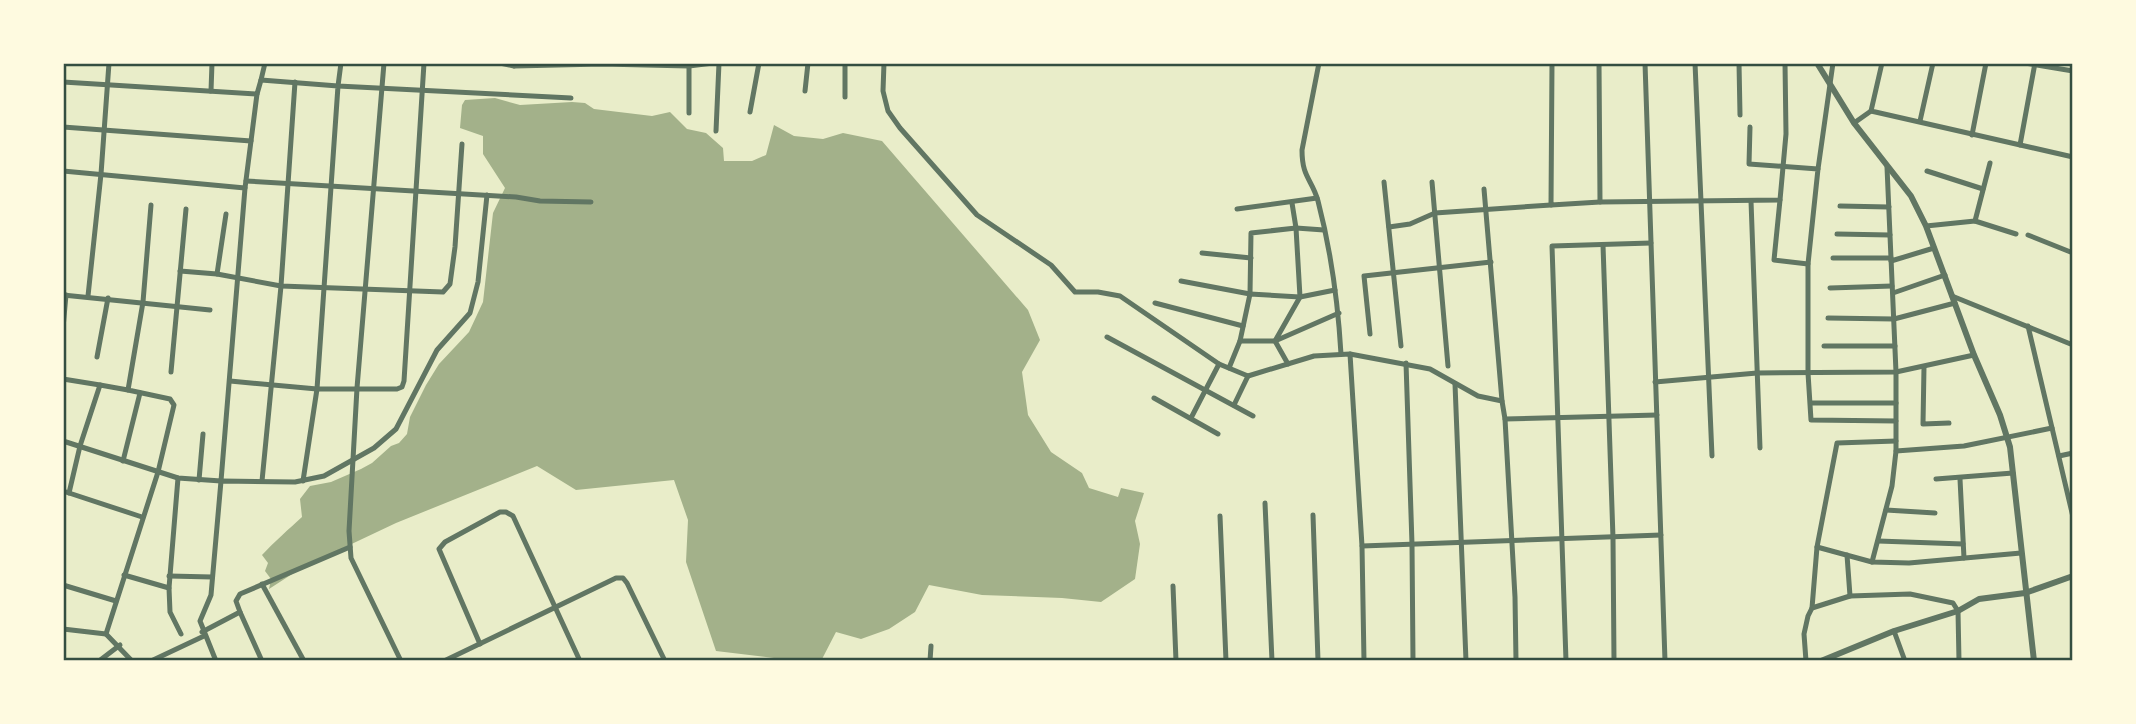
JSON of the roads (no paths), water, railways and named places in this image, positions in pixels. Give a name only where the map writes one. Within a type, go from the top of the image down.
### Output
[{"type":"street","points":[[88,296],[109,63]]},
{"type":"street","points":[[211,92],[212,63]]},
{"type":"street","points":[[216,661],[200,621],[211,595],[246,185],[257,94],[265,63]]},
{"type":"street","points":[[303,481],[317,389],[341,63]]},
{"type":"street","points":[[384,63],[357,388],[352,463],[351,558],[401,661]]},
{"type":"street","points":[[230,381],[317,389],[402,387],[424,63]]},
{"type":"street","points":[[500,63],[713,63]]},
{"type":"street","points":[[716,131],[719,63]]},
{"type":"street","points":[[750,112],[759,63]]},
{"type":"street","points":[[805,92],[808,63]]},
{"type":"street","points":[[845,63],[845,97]]},
{"type":"street","points":[[884,63],[883,91],[888,111],[906,135],[977,215],[1051,265],[1075,292],[1120,296],[1219,364],[1248,376],[1314,356],[1350,354],[1430,369],[1478,396],[1502,401]]},
{"type":"street","points":[[1319,63],[1302,150],[1302,164],[1317,198],[1324,230],[1339,313],[1341,354]]},
{"type":"street","points":[[1551,205],[1552,63]]},
{"type":"street","points":[[1599,63],[1600,202]]},
{"type":"street","points":[[1645,63],[1665,661]]},
{"type":"street","points":[[1695,63],[1712,456]]},
{"type":"street","points":[[1739,63],[1740,116]]},
{"type":"street","points":[[1785,63],[1786,134],[1774,260],[1808,264]]},
{"type":"street","points":[[1817,63],[1854,123],[1911,196],[1926,226],[1974,355],[2000,415],[2013,473],[2034,661]]},
{"type":"street","points":[[1833,63],[1808,264],[1811,420],[1896,421]]},
{"type":"street","points":[[1854,123],[1871,111],[1882,63]]},
{"type":"street","points":[[1920,121],[1933,63]]},
{"type":"street","points":[[1972,135],[1986,63]]},
{"type":"street","points":[[2025,63],[2073,71]]},
{"type":"street","points":[[2020,145],[2035,64]]},
{"type":"street","points":[[689,65],[689,113]]},
{"type":"street","points":[[261,80],[381,90],[571,98]]},
{"type":"street","points":[[63,82],[257,94]]},
{"type":"street","points":[[262,481],[281,286],[295,82]]},
{"type":"street","points":[[1871,111],[2073,157]]},
{"type":"street","points":[[63,127],[251,141]]},
{"type":"street","points":[[1750,127],[1749,164],[1818,169]]},
{"type":"street","points":[[180,271],[217,274],[281,286],[443,292],[447,289],[455,247],[462,144]]},
{"type":"street","points":[[1975,221],[1990,163]]},
{"type":"street","points":[[1872,562],[1892,486],[1896,451],[1896,372],[1887,167]]},
{"type":"street","points":[[63,171],[246,185],[372,188],[516,197],[540,201],[591,202]]},
{"type":"street","points":[[1927,172],[1983,189]]},
{"type":"street","points":[[1384,181],[1401,346]]},
{"type":"street","points":[[1432,181],[1448,366]]},
{"type":"street","points":[[1483,189],[1505,419],[1516,597],[1516,661]]},
{"type":"street","points":[[63,441],[178,478],[199,480],[303,481],[324,476],[352,463],[396,429],[437,350],[470,313],[478,282],[487,195]]},
{"type":"street","points":[[1237,209],[1317,198]]},
{"type":"street","points":[[1751,201],[1760,448]]},
{"type":"street","points":[[1389,228],[1410,224],[1435,213],[1486,209],[1600,202],[1780,201]]},
{"type":"street","points":[[1275,341],[1300,297],[1292,203]]},
{"type":"street","points":[[128,390],[143,302],[151,205]]},
{"type":"street","points":[[1840,206],[1889,207]]},
{"type":"street","points":[[171,372],[186,209]]},
{"type":"street","points":[[217,274],[226,214]]},
{"type":"street","points":[[1926,226],[1975,221],[2017,234]]},
{"type":"street","points":[[1229,368],[1240,341],[1250,294],[1251,233],[1296,228],[1324,230]]},
{"type":"street","points":[[1837,234],[1890,234]]},
{"type":"street","points":[[2028,235],[2073,253]]},
{"type":"street","points":[[1566,661],[1552,246],[1651,243]]},
{"type":"street","points":[[1602,245],[1613,538],[1614,661]]},
{"type":"street","points":[[1833,258],[1891,259],[1934,248]]},
{"type":"street","points":[[1202,253],[1251,258]]},
{"type":"street","points":[[1370,334],[1364,276],[1491,262]]},
{"type":"street","points":[[1830,288],[1893,290],[1945,275]]},
{"type":"street","points":[[1181,281],[1250,294],[1300,297],[1335,290]]},
{"type":"street","points":[[63,328],[65,295],[210,310]]},
{"type":"street","points":[[97,357],[108,298]]},
{"type":"street","points":[[1828,318],[1894,319],[1953,300],[2073,345]]},
{"type":"street","points":[[1155,303],[1243,326]]},
{"type":"street","points":[[1240,341],[1275,341],[1339,313]]},
{"type":"street","points":[[2028,326],[2073,517]]},
{"type":"street","points":[[1107,337],[1253,416]]},
{"type":"street","points":[[1275,341],[1288,364]]},
{"type":"street","points":[[1824,346],[1895,346]]},
{"type":"street","points":[[1350,354],[1362,546],[1364,661]]},
{"type":"street","points":[[1655,382],[1757,373],[1896,372],[1974,355]]},
{"type":"street","points":[[1406,363],[1413,661]]},
{"type":"street","points":[[1191,418],[1219,364]]},
{"type":"street","points":[[1924,367],[1923,424],[1949,423]]},
{"type":"street","points":[[1234,405],[1248,376]]},
{"type":"street","points":[[63,379],[170,399],[173,405],[158,472],[106,634]]},
{"type":"street","points":[[1455,384],[1466,661]]},
{"type":"street","points":[[100,385],[66,492],[142,517]]},
{"type":"street","points":[[123,461],[139,393]]},
{"type":"street","points":[[1154,398],[1218,434]]},
{"type":"street","points":[[1811,403],[1896,403]]},
{"type":"street","points":[[1505,419],[1657,415]]},
{"type":"street","points":[[1896,451],[1964,446],[2052,428]]},
{"type":"street","points":[[199,480],[203,434]]},
{"type":"street","points":[[1806,661],[1804,634],[1812,608],[1817,547],[1837,443],[1896,441]]},
{"type":"street","points":[[2059,456],[2073,453]]},
{"type":"street","points":[[1936,479],[2013,473]]},
{"type":"street","points":[[178,478],[169,588],[170,612],[181,634]]},
{"type":"street","points":[[1960,479],[1964,558]]},
{"type":"street","points":[[1265,503],[1272,661]]},
{"type":"street","points":[[1886,510],[1935,513]]},
{"type":"street","points":[[480,644],[439,549],[440,545],[500,512],[506,512],[513,516],[580,661]]},
{"type":"street","points":[[1313,515],[1318,661]]},
{"type":"street","points":[[1220,516],[1226,661]]},
{"type":"street","points":[[1362,546],[1661,535]]},
{"type":"street","points":[[1878,541],[1963,544]]},
{"type":"street","points":[[262,661],[240,612],[237,597],[351,547]]},
{"type":"street","points":[[1817,547],[1872,562],[1928,562],[2021,553]]},
{"type":"street","points":[[1847,555],[1850,596]]},
{"type":"street","points":[[124,575],[169,588]]},
{"type":"street","points":[[169,576],[212,577]]},
{"type":"street","points":[[1821,661],[1895,631],[1958,611],[1979,598],[2025,593],[2073,576]]},
{"type":"street","points":[[444,661],[616,578],[623,578],[630,588],[665,661]]},
{"type":"street","points":[[63,584],[116,601]]},
{"type":"street","points":[[262,584],[304,661]]},
{"type":"street","points":[[1173,586],[1177,661]]},
{"type":"street","points":[[1812,608],[1850,596],[1910,594],[1953,603],[1958,611],[1959,661]]},
{"type":"street","points":[[151,661],[240,612]]},
{"type":"street","points":[[63,629],[106,634],[132,661]]},
{"type":"street","points":[[1895,631],[1905,661]]},
{"type":"street","points":[[99,661],[120,646]]},
{"type":"street","points":[[930,646],[930,661]]},
{"type":"street","points":[[168,653],[172,661]]}]
